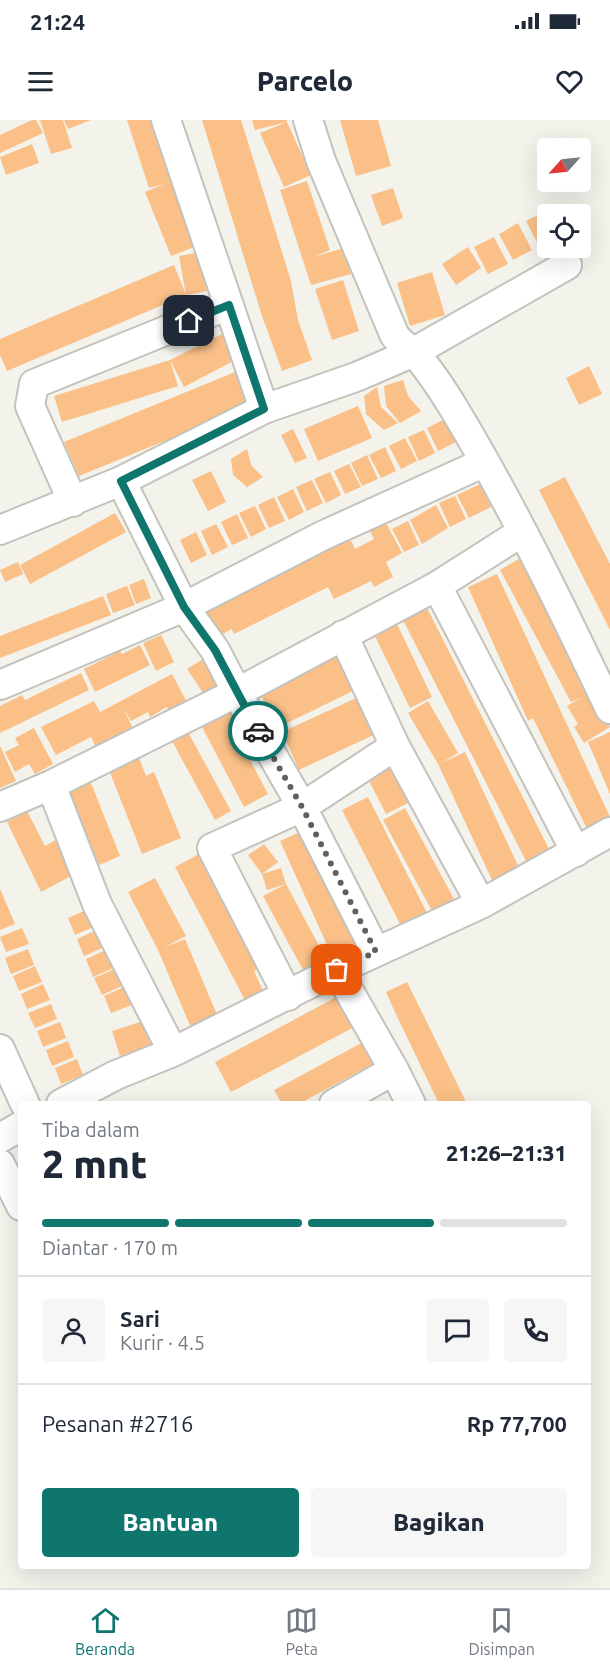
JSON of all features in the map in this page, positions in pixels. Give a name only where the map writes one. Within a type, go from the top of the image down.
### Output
[{"type":"street","points":[[166,120],[264,409]]},
{"type":"street","points":[[308,120],[321,161],[394,334],[399,342],[414,352],[433,375],[522,532],[610,709]]},
{"type":"street","points":[[0,530],[121,481],[264,409],[356,377],[414,352],[567,265]]},
{"type":"street","points":[[73,502],[30,406],[34,384],[229,305]]},
{"type":"street","points":[[0,685],[184,607],[324,535],[483,463]]},
{"type":"street","points":[[121,481],[184,607],[215,650],[302,807],[376,952]]},
{"type":"street","points":[[0,807],[51,785],[238,692],[437,586],[522,532]]},
{"type":"street","points":[[437,586],[576,852]]},
{"type":"street","points":[[343,635],[395,746],[481,904]]},
{"type":"street","points":[[288,996],[212,848],[302,807],[395,746]]},
{"type":"street","points":[[51,785],[98,904],[173,1052]]},
{"type":"street","points":[[77,1100],[116,1075],[173,1052],[337,970],[481,904],[610,832]]},
{"type":"street","points":[[337,970],[410,1101]]},
{"type":"street","points":[[0,1049],[24,1101]]},
{"type":"street","points":[[339,1101],[394,1070]]},
{"type":"street","points":[[0,1138],[18,1128]]},
{"type":"street","points":[[0,1164],[18,1200]]},
{"type":"building","points":[[36,120],[43,133],[0,153],[0,135]]},
{"type":"building","points":[[40,120],[63,120],[72,148],[51,154]]},
{"type":"building","points":[[64,120],[91,120],[68,129]]},
{"type":"building","points":[[127,120],[150,120],[170,181],[197,246],[171,256],[145,192],[164,184],[149,188]]},
{"type":"building","points":[[202,120],[241,120],[291,281],[298,320],[312,360],[282,371],[261,313]]},
{"type":"building","points":[[252,120],[287,120],[287,122],[255,130]]},
{"type":"building","points":[[340,120],[378,120],[391,166],[356,176]]},
{"type":"building","points":[[287,122],[311,175],[284,187],[260,133]]},
{"type":"building","points":[[32,144],[39,163],[6,175],[0,157]]},
{"type":"building","points":[[307,181],[330,250],[313,257],[344,248],[351,274],[311,285],[280,190]]},
{"type":"building","points":[[393,188],[403,218],[382,226],[371,195]]},
{"type":"building","points":[[537,215],[537,242],[526,221]]},
{"type":"building","points":[[518,223],[532,250],[513,260],[499,234]]},
{"type":"building","points":[[494,237],[508,264],[488,274],[474,247]]},
{"type":"building","points":[[468,247],[481,268],[456,285],[442,264]]},
{"type":"building","points":[[206,251],[213,290],[186,295],[179,256]]},
{"type":"building","points":[[174,265],[186,295],[7,371],[0,355],[0,339]]},
{"type":"building","points":[[432,272],[445,315],[410,326],[397,283]]},
{"type":"building","points":[[343,280],[359,331],[332,340],[315,289]]},
{"type":"building","points":[[226,332],[239,358],[184,387],[170,360]]},
{"type":"building","points":[[170,360],[178,386],[62,422],[54,396]]},
{"type":"building","points":[[589,366],[602,394],[579,405],[566,378]]},
{"type":"building","points":[[240,370],[255,404],[79,476],[64,442]]},
{"type":"building","points":[[403,380],[408,396],[421,411],[400,423],[386,406],[384,386]]},
{"type":"building","points":[[377,387],[381,407],[398,423],[384,430],[366,414],[364,396]]},
{"type":"building","points":[[358,406],[372,438],[318,461],[304,429]]},
{"type":"building","points":[[449,417],[460,440],[438,451],[427,428]]},
{"type":"building","points":[[293,429],[307,458],[295,463],[281,435]]},
{"type":"building","points":[[424,430],[435,453],[419,461],[408,437]]},
{"type":"building","points":[[405,438],[417,461],[401,469],[389,446]]},
{"type":"building","points":[[385,447],[396,471],[381,478],[369,455]]},
{"type":"building","points":[[247,449],[251,465],[263,477],[247,487],[233,475],[231,459]]},
{"type":"building","points":[[367,455],[378,479],[362,486],[351,463]]},
{"type":"building","points":[[349,464],[361,487],[345,494],[334,471]]},
{"type":"building","points":[[211,471],[226,502],[208,511],[192,480]]},
{"type":"building","points":[[330,472],[341,495],[326,503],[314,479]]},
{"type":"building","points":[[565,477],[610,564],[610,630],[539,490]]},
{"type":"building","points":[[312,480],[323,503],[307,511],[296,487]]},
{"type":"building","points":[[480,484],[491,507],[469,518],[457,495]]},
{"type":"building","points":[[293,489],[304,512],[289,520],[277,497]]},
{"type":"building","points":[[455,496],[466,519],[450,527],[439,503]]},
{"type":"building","points":[[274,497],[285,521],[269,528],[258,505]]},
{"type":"building","points":[[436,505],[448,528],[422,544],[410,520]]},
{"type":"building","points":[[255,506],[266,529],[251,537],[239,513]]},
{"type":"building","points":[[115,513],[126,532],[30,584],[20,565]]},
{"type":"building","points":[[237,514],[248,538],[232,545],[221,522]]},
{"type":"building","points":[[384,519],[402,553],[386,562],[393,577],[374,587],[371,581],[334,599],[328,587],[234,634],[232,629],[215,638],[202,612],[347,533],[355,549],[374,539],[368,527]]},
{"type":"building","points":[[408,521],[419,545],[404,552],[392,529]]},
{"type":"building","points":[[216,524],[228,547],[212,555],[201,531]]},
{"type":"building","points":[[196,532],[207,555],[191,563],[180,540]]},
{"type":"building","points":[[519,559],[610,727],[584,743],[574,727],[578,724],[567,706],[582,697],[571,702],[500,570]]},
{"type":"building","points":[[18,562],[23,574],[5,582],[0,570]]},
{"type":"building","points":[[497,574],[610,817],[610,828],[591,837],[533,718],[528,721],[468,587]]},
{"type":"building","points":[[144,579],[151,598],[136,604],[129,585]]},
{"type":"building","points":[[127,586],[135,605],[113,613],[106,594]]},
{"type":"building","points":[[103,596],[111,615],[0,658],[0,636]]},
{"type":"building","points":[[427,608],[552,855],[529,867],[403,620]]},
{"type":"building","points":[[395,620],[432,697],[410,708],[373,632]]},
{"type":"building","points":[[161,635],[174,662],[156,671],[143,643]]},
{"type":"building","points":[[140,645],[150,665],[95,692],[84,669],[120,651],[122,654]]},
{"type":"building","points":[[344,647],[363,686],[277,728],[258,689]]},
{"type":"building","points":[[203,659],[220,685],[205,696],[187,669]]},
{"type":"building","points":[[81,673],[89,690],[0,733],[0,706],[22,695],[25,700]]},
{"type":"building","points":[[172,674],[188,704],[171,713],[167,707],[150,717],[148,712],[131,721],[124,709],[133,729],[96,747],[91,737],[56,755],[41,727],[94,701],[100,712]]},
{"type":"building","points":[[367,693],[384,730],[299,770],[282,732]]},
{"type":"building","points":[[428,701],[458,753],[441,763],[465,752],[520,870],[493,882],[438,764],[408,713]]},
{"type":"building","points":[[232,709],[256,754],[249,758],[268,794],[244,807],[201,725]]},
{"type":"building","points":[[34,728],[53,764],[35,774],[29,764],[15,772],[5,752],[19,745],[15,738]]},
{"type":"building","points":[[188,732],[231,811],[215,820],[172,741]]},
{"type":"building","points":[[610,732],[610,794],[588,742]]},
{"type":"building","points":[[0,746],[16,781],[0,788]]},
{"type":"building","points":[[139,758],[146,776],[154,772],[181,838],[142,854],[109,770]]},
{"type":"building","points":[[388,759],[410,802],[386,814],[364,771]]},
{"type":"building","points":[[89,778],[120,856],[99,865],[68,787]]},
{"type":"building","points":[[368,797],[428,915],[402,928],[342,810]]},
{"type":"building","points":[[405,808],[454,899],[432,911],[383,820]]},
{"type":"building","points":[[27,811],[45,846],[56,840],[73,875],[41,892],[7,822]]},
{"type":"building","points":[[302,831],[355,946],[332,956],[280,841]]},
{"type":"building","points":[[264,844],[278,862],[262,874],[248,855]]},
{"type":"building","points":[[199,854],[260,968],[254,971],[265,995],[247,1004],[175,867]]},
{"type":"building","points":[[281,868],[286,884],[267,890],[262,874]]},
{"type":"building","points":[[155,878],[186,936],[163,948],[185,939],[218,1017],[191,1028],[158,950],[128,892]]},
{"type":"building","points":[[286,884],[325,957],[303,970],[263,896]]},
{"type":"building","points":[[0,889],[15,924],[0,930]]},
{"type":"building","points":[[91,908],[98,925],[75,935],[68,918]]},
{"type":"building","points":[[22,928],[29,944],[6,952],[0,937]]},
{"type":"building","points":[[99,929],[107,946],[84,956],[77,939]]},
{"type":"building","points":[[28,949],[34,965],[11,974],[5,958]]},
{"type":"building","points":[[108,949],[116,967],[93,977],[86,959]]},
{"type":"building","points":[[35,966],[42,982],[19,991],[13,976]]},
{"type":"building","points":[[117,968],[124,985],[102,995],[94,978]]},
{"type":"building","points":[[407,982],[466,1101],[438,1101],[386,992]]},
{"type":"building","points":[[43,984],[50,1000],[27,1009],[21,994]]},
{"type":"building","points":[[126,986],[134,1004],[111,1013],[104,996]]},
{"type":"building","points":[[344,993],[360,1024],[231,1092],[215,1062]]},
{"type":"building","points":[[51,1004],[57,1019],[35,1028],[28,1013]]},
{"type":"building","points":[[146,1020],[154,1044],[120,1056],[112,1031]]},
{"type":"building","points":[[60,1022],[66,1038],[43,1047],[37,1031]]},
{"type":"building","points":[[367,1040],[378,1061],[305,1101],[280,1101],[274,1090]]},
{"type":"building","points":[[68,1041],[74,1057],[52,1066],[46,1050]]},
{"type":"building","points":[[77,1059],[83,1075],[61,1084],[55,1068]]},
{"type":"way so far","points":[[258,731],[302,807],[376,952],[337,970]]},
{"type":"route","points":[[189,321],[229,305],[264,409],[121,481],[184,607],[215,650],[258,731]]}]
